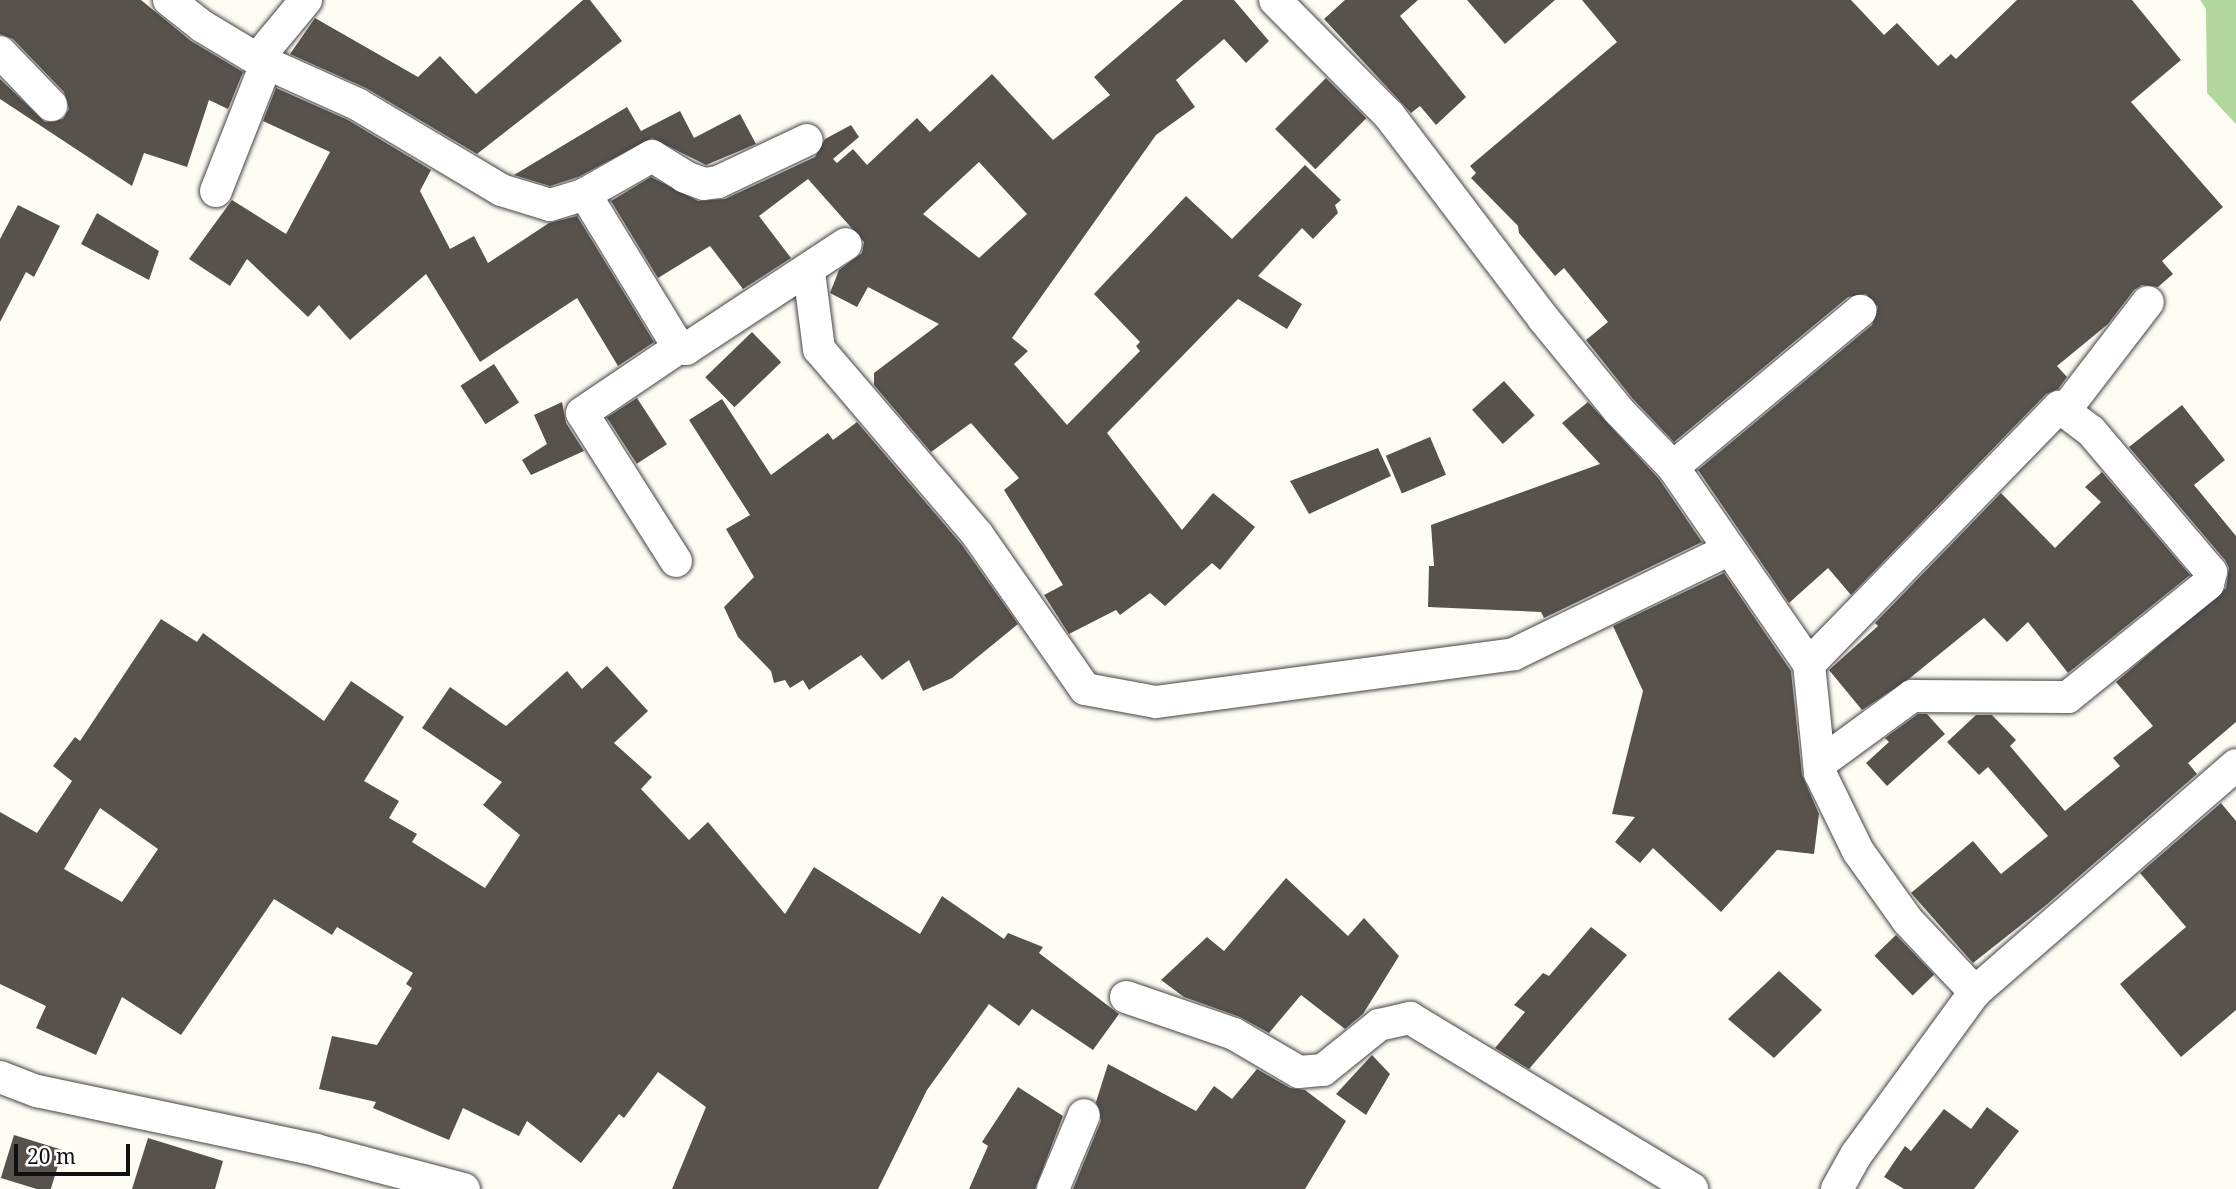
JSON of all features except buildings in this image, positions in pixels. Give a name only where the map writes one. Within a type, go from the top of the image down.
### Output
[{"type":"street","points":[[169,0],[262,61],[357,104],[501,190],[531,202],[550,205],[585,194],[652,156],[685,177],[704,184],[718,183],[807,140]]},
{"type":"street","points":[[216,191],[262,61],[306,0]]},
{"type":"street","points":[[1275,0],[1389,115],[1543,318],[1619,411],[1673,467],[1809,664],[1819,764],[1875,878],[1975,992]]},
{"type":"street","points":[[0,52],[51,105]]},
{"type":"street","points":[[585,194],[680,347],[686,349],[809,272],[846,244]]},
{"type":"street","points":[[809,272],[819,349],[976,534],[1085,690],[1156,702],[1514,654],[1728,550]]},
{"type":"street","points":[[2065,410],[2148,302]]},
{"type":"street","points":[[1673,467],[1860,311]]},
{"type":"street","points":[[676,561],[582,413],[680,347]]},
{"type":"street","points":[[1809,664],[2058,407],[2091,430],[2206,564],[2212,579],[2068,697],[1912,696],[1819,764]]},
{"type":"street","points":[[1837,1189],[1856,1155],[1975,992],[2236,765]]},
{"type":"street","points":[[1126,997],[1234,1034],[1299,1072],[1323,1070],[1379,1026],[1410,1018],[1692,1189]]},
{"type":"street","points":[[0,1077],[37,1091],[316,1150],[464,1189]]},
{"type":"street","points":[[1053,1189],[1084,1115]]},
{"type":"green space","points":[[2200,0],[2236,0],[2236,124],[2207,93],[2206,9]]}]
